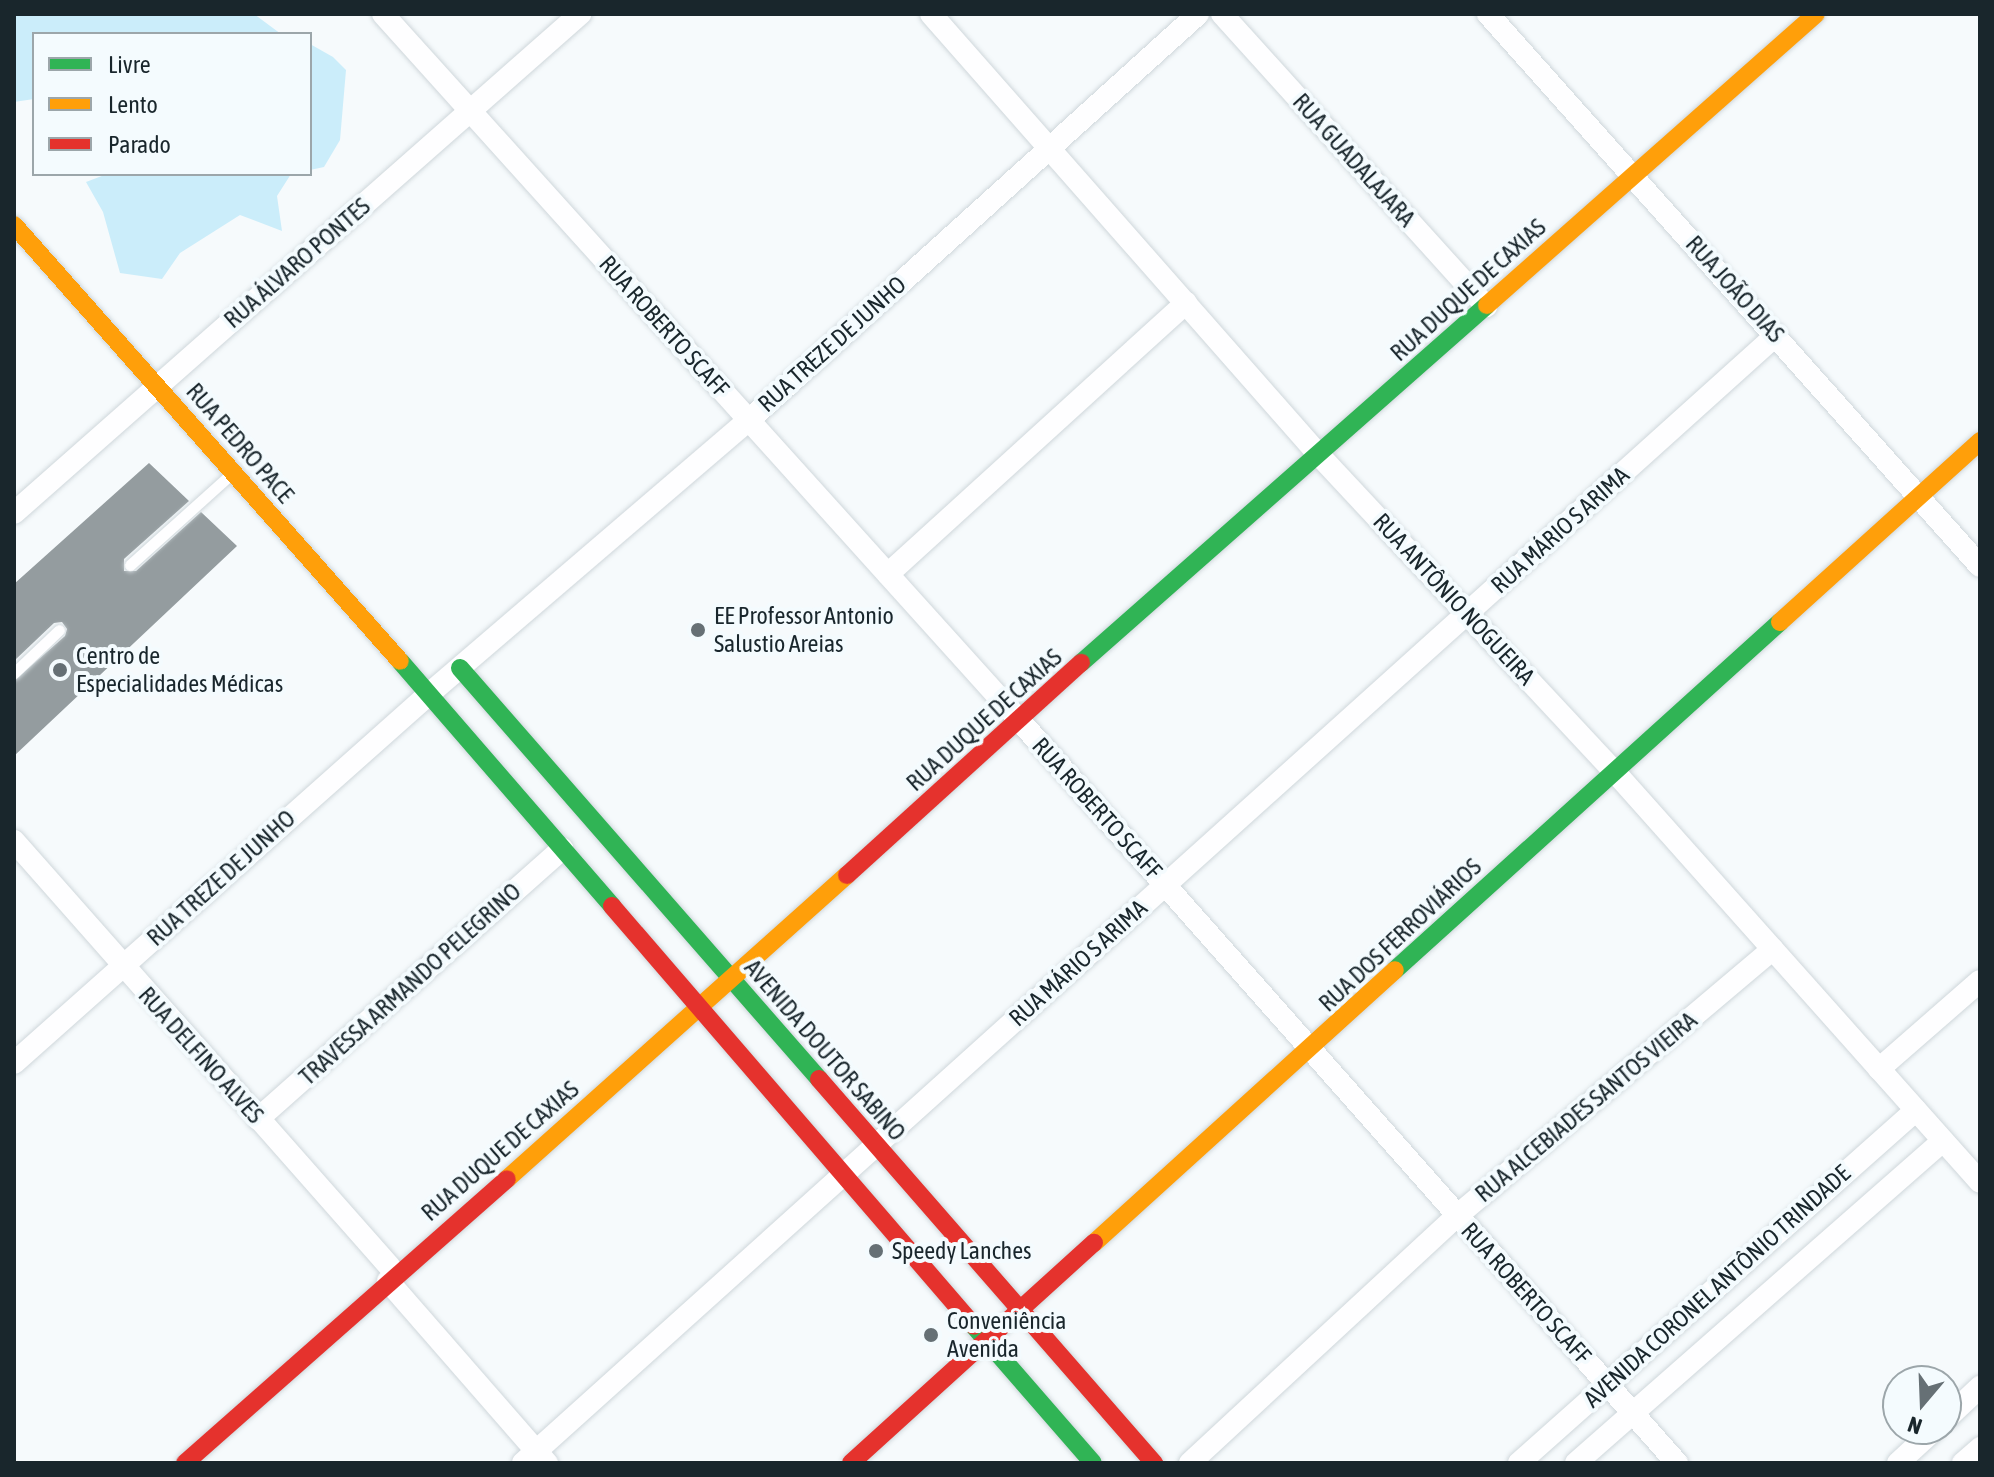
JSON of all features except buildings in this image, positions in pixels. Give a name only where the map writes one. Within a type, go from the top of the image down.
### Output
[{"type":"main road","name":"RUA DUQUE DE CAXIAS","points":[[185,1463],[389,1274],[732,980],[1816,14]]},
{"type":"main road","name":"RUA PEDRO PACE","points":[[14,225],[22,250],[158,385],[429,694]]},
{"type":"main road","name":"RUA DOS FERROVIÁRIOS","points":[[851,1463],[1980,441]]},
{"type":"main road","name":"AVENIDA DOUTOR SABINO","points":[[460,668],[1154,1463]]},
{"type":"main road","points":[[429,694],[1093,1463]]},
{"type":"street","name":"RUA ROBERTO SCAFF","points":[[383,14],[1020,721],[1677,1463]]},
{"type":"street","name":"RUA ÁLVARO PONTES","points":[[14,513],[580,14]]},
{"type":"street","name":"RUA ANTÔNIO NOGUEIRA","points":[[931,14],[1319,455],[1614,771],[1980,1182]]},
{"type":"street","name":"RUA TREZE DE JUNHO","points":[[14,1063],[429,694],[749,420],[1198,14]]},
{"type":"street","name":"RUA GUADALAJARA","points":[[1222,14],[1486,306]]},
{"type":"street","name":"RUA JOÃO DIAS","points":[[1498,17],[1633,175],[1980,566]]},
{"type":"street","points":[[888,574],[1186,303]]},
{"type":"street","name":"RUA MÁRIO S ARIMA","points":[[536,1459],[844,1174],[1776,335]]},
{"type":"street","name":"RUA DELFINO ALVES","points":[[14,841],[258,1119],[389,1274],[536,1459]]},
{"type":"street","name":"TRAVESSA ARMANDO PELEGRINO","points":[[258,1119],[562,849]]},
{"type":"street","name":"RUA ALCEBIADES SANTOS VIEIRA","points":[[1190,1463],[1458,1215],[1773,949]]},
{"type":"street","points":[[1879,1069],[1980,981]]},
{"type":"street","name":"AVENIDA CORONEL ANTÔNIO TRINDADE","points":[[1519,1463],[1916,1110]]},
{"type":"street","name":"AVENIDA CORONEL ANTÔNIO TRINDADE","points":[[1576,1463],[1943,1141]]},
{"type":"street","points":[[1962,1404],[1980,1387]]},
{"type":"street","points":[[1898,1463],[1918,1445]]},
{"type":"street","points":[[1963,1463],[1980,1448]]},
{"type":"lane","points":[[130,565],[234,472]]},
{"type":"lane","points":[[14,673],[59,630]]},
{"type":"shaded area","points":[[14,14],[254,14],[278,32],[32,32],[32,99],[14,102]]},
{"type":"shaded area","points":[[312,45],[333,57],[346,70],[340,140],[324,167],[312,170]]},
{"type":"shaded area","points":[[102,176],[290,176],[277,196],[282,231],[240,215],[180,253],[162,279],[120,273],[103,212],[86,182]]},
{"type":"traffic: fast","points":[[1081,663],[1487,305]]},
{"type":"traffic: fast","points":[[1395,970],[1780,622]]},
{"type":"traffic: fast","points":[[400,661],[612,906]]},
{"type":"traffic: fast","points":[[460,668],[819,1079]]},
{"type":"traffic: fast","points":[[974,1326],[1093,1463]]},
{"type":"traffic: slow","points":[[1487,305],[1816,14]]},
{"type":"traffic: slow","points":[[14,225],[400,661]]},
{"type":"traffic: slow","points":[[1780,622],[1980,441]]},
{"type":"traffic: slow","points":[[507,1179],[847,875]]},
{"type":"traffic: slow","points":[[1094,1243],[1395,970]]},
{"type":"traffic: jam","points":[[847,875],[1081,663]]},
{"type":"traffic: jam","points":[[612,906],[974,1326]]},
{"type":"traffic: jam","points":[[819,1079],[1154,1463]]},
{"type":"traffic: jam","points":[[185,1463],[507,1179]]},
{"type":"traffic: jam","points":[[851,1463],[1094,1243]]},
{"type":"place","name":"EE Professor Antonio Salustio Areias","points":[[698,630]]},
{"type":"place","name":"Centro de Especialidades Médicas","points":[[60,670]]},
{"type":"place","name":"Speedy Lanches","points":[[876,1251]]},
{"type":"place","name":"Conveniência Avenida","points":[[931,1335]]}]
